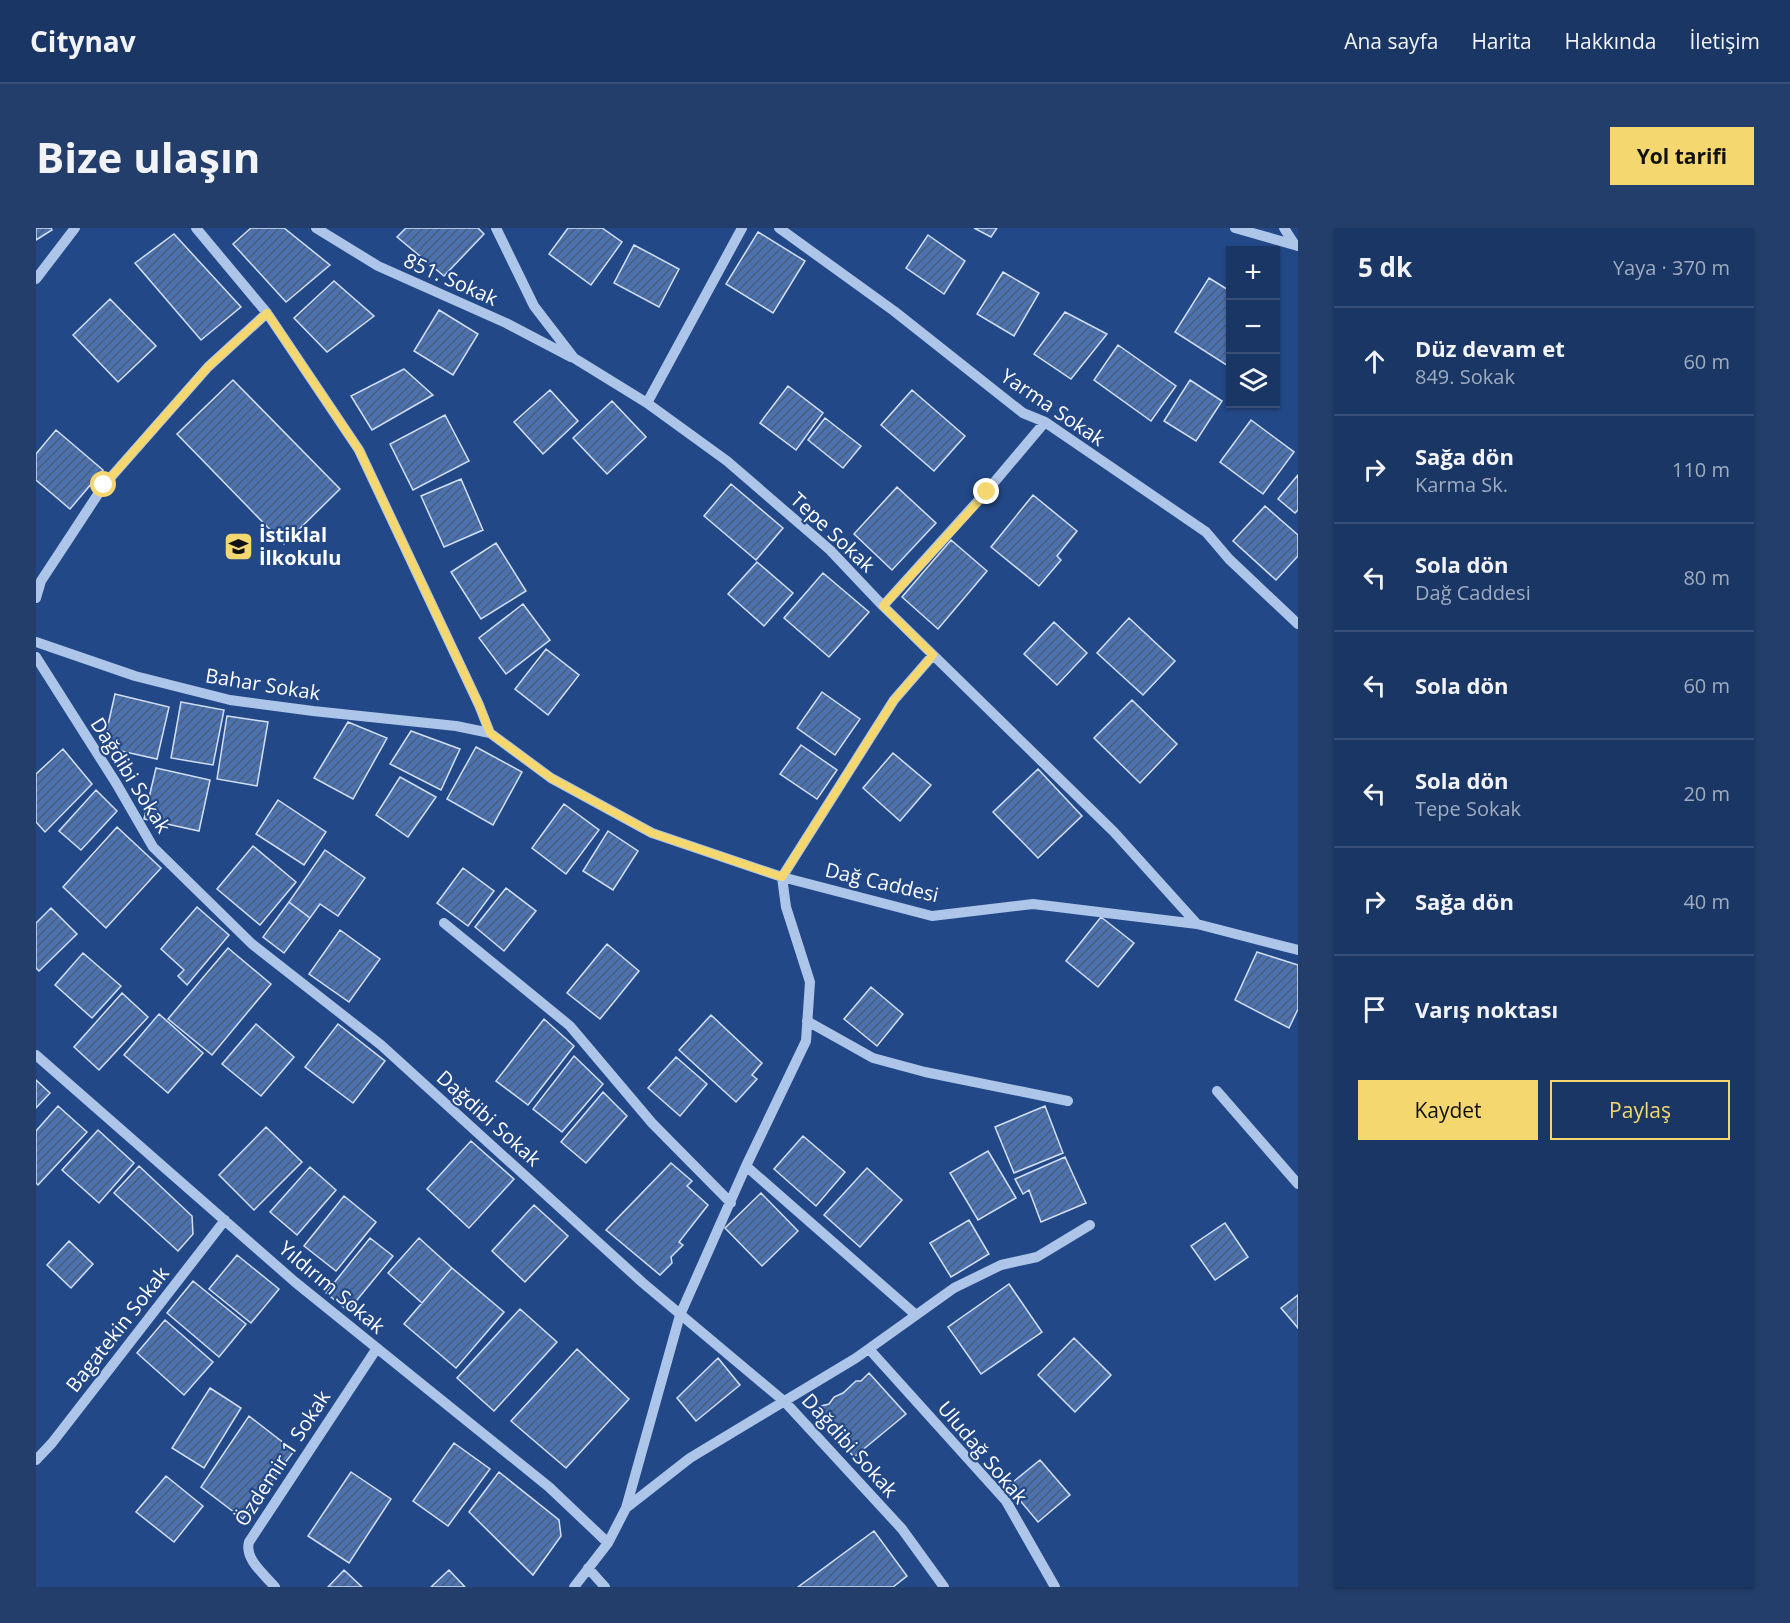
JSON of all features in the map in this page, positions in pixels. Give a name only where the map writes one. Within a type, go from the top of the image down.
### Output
[{"type":"street","points":[[36,279],[75,228]]},
{"type":"street","points":[[196,228],[267,313],[359,450],[490,733]]},
{"type":"street","name":"851. Sokak","points":[[316,228],[378,266],[506,323],[574,358]]},
{"type":"street","name":"Tepe Sokak","points":[[496,228],[534,306],[574,358],[647,403],[727,461],[830,550],[883,606],[1114,832],[1197,924]]},
{"type":"street","points":[[647,403],[741,228]]},
{"type":"street","name":"Yarma Sokak","points":[[779,228],[894,311],[1023,413],[1044,423],[1206,532],[1229,559],[1298,624]]},
{"type":"street","points":[[1235,228],[1296,246]]},
{"type":"street","points":[[1284,228],[1296,246]]},
{"type":"street","points":[[36,598],[41,581],[104,485],[208,367],[267,313]]},
{"type":"street","points":[[883,606],[987,492],[1044,423]]},
{"type":"street","name":"Bahar Sokak","points":[[36,642],[135,676],[230,700],[456,726],[490,733]]},
{"type":"street","points":[[574,1587],[608,1544],[626,1508],[680,1315],[746,1166],[806,1041],[810,982],[786,906],[782,877],[894,700],[933,655]]},
{"type":"street","name":"Dağdibi Sokak","points":[[36,657],[110,773],[153,846],[252,944],[381,1045],[680,1315],[785,1402],[902,1529],[944,1587]]},
{"type":"street","name":"Dağ Caddesi","points":[[490,733],[551,778],[652,833],[782,877],[932,916],[1033,904],[1197,924],[1298,950]]},
{"type":"street","points":[[444,923],[570,1026],[652,1123],[731,1203]]},
{"type":"street","points":[[807,1021],[873,1058],[924,1072],[1068,1101]]},
{"type":"street","name":"Yıldırım Sokak","points":[[36,1054],[295,1282],[549,1487],[608,1544]]},
{"type":"street","points":[[1217,1091],[1298,1184]]},
{"type":"street","points":[[746,1166],[916,1315]]},
{"type":"street","name":"Bagatekin Sokak","points":[[36,1460],[52,1443],[225,1220]]},
{"type":"street","points":[[626,1508],[690,1458],[869,1349],[954,1288],[1001,1264],[1037,1257],[1090,1225]]},
{"type":"street","name":"Özdemir 1 Sokak","points":[[275,1587],[251,1559],[247,1549],[249,1542],[377,1348]]},
{"type":"street","name":"Uludağ Sokak","points":[[869,1349],[1006,1501],[1055,1587]]},
{"type":"street","points":[[588,1568],[605,1587]]},
{"type":"building","points":[[36,228],[51,228],[52,230],[36,240]]},
{"type":"building","points":[[251,228],[284,228],[330,265],[286,302],[233,244]]},
{"type":"building","points":[[406,228],[478,228],[484,234],[444,276],[397,237]]},
{"type":"building","points":[[568,228],[602,228],[622,242],[591,285],[549,254]]},
{"type":"building","points":[[974,228],[997,228],[991,237]]},
{"type":"building","points":[[758,232],[805,261],[773,313],[726,284]]},
{"type":"building","points":[[174,234],[241,307],[201,340],[135,263]]},
{"type":"building","points":[[928,235],[965,261],[944,294],[906,268]]},
{"type":"building","points":[[634,245],[679,269],[659,307],[614,283]]},
{"type":"building","points":[[1003,272],[1039,293],[1014,336],[977,314]]},
{"type":"building","points":[[1209,278],[1226,289],[1226,365],[1175,332]]},
{"type":"building","points":[[334,281],[374,316],[327,352],[294,318]]},
{"type":"building","points":[[110,299],[156,346],[118,382],[73,335]]},
{"type":"building","points":[[439,310],[478,334],[453,375],[414,351]]},
{"type":"building","points":[[1065,312],[1107,334],[1071,379],[1034,354]]},
{"type":"building","points":[[1118,345],[1176,386],[1151,421],[1094,380]]},
{"type":"building","points":[[404,369],[433,395],[372,430],[351,396]]},
{"type":"building","points":[[233,380],[340,489],[284,544],[177,434]]},
{"type":"building","points":[[1190,380],[1222,401],[1196,441],[1164,421]]},
{"type":"building","points":[[788,386],[823,413],[796,450],[760,423]]},
{"type":"building","points":[[550,390],[578,421],[543,454],[514,422]]},
{"type":"building","points":[[912,390],[965,436],[934,471],[881,425]]},
{"type":"building","points":[[612,401],[646,437],[607,474],[573,438]]},
{"type":"building","points":[[445,415],[469,461],[413,490],[390,444]]},
{"type":"building","points":[[825,418],[861,446],[843,468],[808,440]]},
{"type":"building","points":[[1251,420],[1294,452],[1263,494],[1220,462]]},
{"type":"building","points":[[56,430],[103,470],[70,509],[36,480],[36,454]]},
{"type":"building","points":[[1298,475],[1298,510],[1295,513],[1278,499]]},
{"type":"building","points":[[461,479],[483,530],[444,547],[421,496]]},
{"type":"building","points":[[731,484],[783,528],[756,560],[704,516]]},
{"type":"building","points":[[897,487],[936,523],[892,570],[854,534]]},
{"type":"building","points":[[1033,495],[1077,531],[1057,556],[1061,560],[1039,586],[991,547]]},
{"type":"building","points":[[1265,506],[1298,535],[1298,556],[1276,580],[1233,541]]},
{"type":"building","points":[[951,540],[987,571],[938,629],[902,597]]},
{"type":"building","points":[[496,543],[526,591],[481,619],[451,572]]},
{"type":"building","points":[[757,562],[793,593],[764,626],[728,594]]},
{"type":"building","points":[[823,573],[869,612],[829,657],[784,618]]},
{"type":"building","points":[[523,604],[550,640],[506,674],[479,638]]},
{"type":"building","points":[[1129,618],[1175,661],[1143,695],[1097,653]]},
{"type":"building","points":[[1054,622],[1087,653],[1057,685],[1024,654]]},
{"type":"building","points":[[546,649],[579,675],[548,715],[515,689]]},
{"type":"building","points":[[822,692],[860,719],[835,755],[797,728]]},
{"type":"building","points":[[115,694],[169,707],[157,759],[103,747]]},
{"type":"building","points":[[1132,700],[1177,744],[1140,783],[1094,738]]},
{"type":"building","points":[[181,702],[224,710],[213,765],[171,758]]},
{"type":"building","points":[[227,716],[268,722],[257,786],[217,779]]},
{"type":"building","points":[[348,722],[387,738],[353,799],[314,778]]},
{"type":"building","points":[[411,731],[460,749],[441,790],[390,764]]},
{"type":"building","points":[[801,745],[837,770],[817,799],[780,774]]},
{"type":"building","points":[[476,747],[522,772],[493,825],[447,799]]},
{"type":"building","points":[[63,749],[92,784],[45,832],[36,822],[36,774]]},
{"type":"building","points":[[893,753],[931,785],[900,821],[863,788]]},
{"type":"building","points":[[156,768],[210,780],[199,831],[144,819]]},
{"type":"building","points":[[1038,769],[1082,816],[1038,858],[993,812]]},
{"type":"building","points":[[400,777],[436,797],[408,837],[376,815]]},
{"type":"building","points":[[96,790],[117,811],[81,850],[59,831]]},
{"type":"building","points":[[278,800],[326,832],[304,865],[256,834]]},
{"type":"building","points":[[564,804],[599,830],[566,874],[532,848]]},
{"type":"building","points":[[117,827],[161,868],[106,928],[63,887]]},
{"type":"building","points":[[608,831],[638,851],[613,890],[583,871]]},
{"type":"building","points":[[253,846],[296,882],[260,925],[217,889]]},
{"type":"building","points":[[325,850],[365,878],[338,916],[320,904],[310,918],[289,902]]},
{"type":"building","points":[[463,868],[494,891],[468,926],[437,903]]},
{"type":"building","points":[[506,888],[536,911],[504,951],[475,927]]},
{"type":"building","points":[[289,902],[310,918],[284,953],[263,937]]},
{"type":"building","points":[[197,907],[229,935],[187,985],[178,976],[184,970],[161,949]]},
{"type":"building","points":[[51,908],[77,934],[39,971],[36,968],[36,923]]},
{"type":"building","points":[[1101,917],[1134,943],[1098,987],[1066,961]]},
{"type":"building","points":[[340,930],[380,959],[349,1002],[309,974]]},
{"type":"building","points":[[607,944],[639,971],[600,1019],[567,993]]},
{"type":"building","points":[[228,948],[271,984],[212,1055],[168,1019]]},
{"type":"building","points":[[1257,952],[1298,965],[1298,1009],[1289,1028],[1235,1000]]},
{"type":"building","points":[[83,953],[121,986],[92,1018],[55,985]]},
{"type":"building","points":[[871,987],[903,1014],[877,1046],[844,1019]]},
{"type":"building","points":[[122,993],[148,1017],[99,1070],[74,1047]]},
{"type":"building","points":[[159,1014],[203,1053],[168,1093],[124,1055]]},
{"type":"building","points":[[711,1015],[762,1063],[752,1075],[757,1079],[736,1102],[679,1050]]},
{"type":"building","points":[[544,1019],[574,1046],[528,1105],[496,1081]]},
{"type":"building","points":[[256,1024],[294,1057],[261,1096],[222,1064]]},
{"type":"building","points":[[338,1024],[385,1061],[353,1103],[305,1067]]},
{"type":"building","points":[[574,1056],[603,1084],[562,1132],[533,1109]]},
{"type":"building","points":[[676,1057],[707,1084],[680,1116],[648,1088]]},
{"type":"building","points":[[36,1080],[50,1093],[36,1108]]},
{"type":"building","points":[[603,1092],[627,1116],[586,1163],[561,1142]]},
{"type":"building","points":[[58,1106],[87,1132],[38,1185],[36,1183],[36,1131]]},
{"type":"building","points":[[1045,1106],[1063,1153],[1014,1173],[995,1127]]},
{"type":"building","points":[[266,1127],[302,1162],[254,1210],[219,1175]]},
{"type":"building","points":[[98,1130],[134,1163],[99,1203],[62,1170]]},
{"type":"building","points":[[803,1136],[845,1172],[816,1206],[774,1169]]},
{"type":"building","points":[[471,1141],[514,1179],[469,1228],[427,1189]]},
{"type":"building","points":[[988,1151],[1016,1198],[978,1220],[950,1173]]},
{"type":"building","points":[[1065,1157],[1086,1203],[1041,1222],[1029,1190],[1023,1194],[1015,1179]]},
{"type":"building","points":[[671,1163],[692,1181],[687,1186],[708,1205],[679,1242],[683,1245],[671,1257],[672,1263],[660,1275],[606,1230]]},
{"type":"building","points":[[139,1166],[192,1216],[193,1234],[178,1251],[114,1193]]},
{"type":"building","points":[[310,1167],[336,1190],[297,1235],[270,1212]]},
{"type":"building","points":[[867,1168],[902,1200],[860,1247],[824,1215]]},
{"type":"building","points":[[761,1193],[798,1231],[762,1266],[725,1228]]},
{"type":"building","points":[[344,1196],[376,1222],[336,1271],[304,1246]]},
{"type":"building","points":[[534,1205],[568,1236],[525,1282],[492,1251]]},
{"type":"building","points":[[969,1220],[989,1254],[951,1277],[930,1243]]},
{"type":"building","points":[[1225,1223],[1248,1257],[1215,1280],[1191,1246]]},
{"type":"building","points":[[370,1238],[393,1256],[348,1311],[326,1293]]},
{"type":"building","points":[[419,1238],[452,1268],[422,1303],[388,1273]]},
{"type":"building","points":[[69,1241],[93,1264],[71,1288],[47,1265]]},
{"type":"building","points":[[237,1255],[279,1289],[251,1323],[209,1289]]},
{"type":"building","points":[[452,1268],[504,1312],[456,1368],[404,1324]]},
{"type":"building","points":[[193,1281],[246,1324],[219,1357],[167,1313]]},
{"type":"building","points":[[1009,1284],[1042,1332],[981,1374],[948,1327]]},
{"type":"building","points":[[1298,1295],[1298,1328],[1281,1308]]},
{"type":"building","points":[[520,1309],[557,1342],[494,1411],[457,1378]]},
{"type":"building","points":[[165,1320],[213,1362],[184,1395],[137,1353]]},
{"type":"building","points":[[1074,1338],[1111,1375],[1075,1412],[1038,1375]]},
{"type":"building","points":[[577,1349],[629,1399],[566,1468],[511,1421]]},
{"type":"building","points":[[718,1358],[740,1385],[696,1421],[677,1398]]},
{"type":"building","points":[[869,1373],[906,1414],[854,1457],[814,1414],[821,1406],[829,1404],[834,1397],[843,1393],[856,1381],[861,1381]]},
{"type":"building","points":[[210,1388],[241,1408],[204,1468],[172,1448]]},
{"type":"building","points":[[249,1416],[294,1451],[243,1519],[201,1487]]},
{"type":"building","points":[[454,1443],[490,1469],[448,1526],[413,1501]]},
{"type":"building","points":[[1040,1460],[1070,1495],[1038,1522],[1008,1486]]},
{"type":"building","points":[[351,1472],[391,1499],[349,1563],[308,1536]]},
{"type":"building","points":[[499,1472],[559,1520],[561,1536],[533,1575],[469,1512]]},
{"type":"building","points":[[166,1476],[203,1506],[174,1542],[136,1512]]},
{"type":"building","points":[[874,1531],[907,1576],[893,1587],[798,1587]]},
{"type":"building","points":[[344,1570],[362,1587],[328,1587]]},
{"type":"building","points":[[449,1570],[465,1587],[431,1587]]},
{"type":"place","name":"İstiklal İlkokulu","points":[[238,546]]},
{"type":"route","points":[[104,485],[208,367],[267,313],[359,450],[490,733],[551,778],[652,833],[782,877],[894,700],[933,655],[883,606],[987,492]]}]
